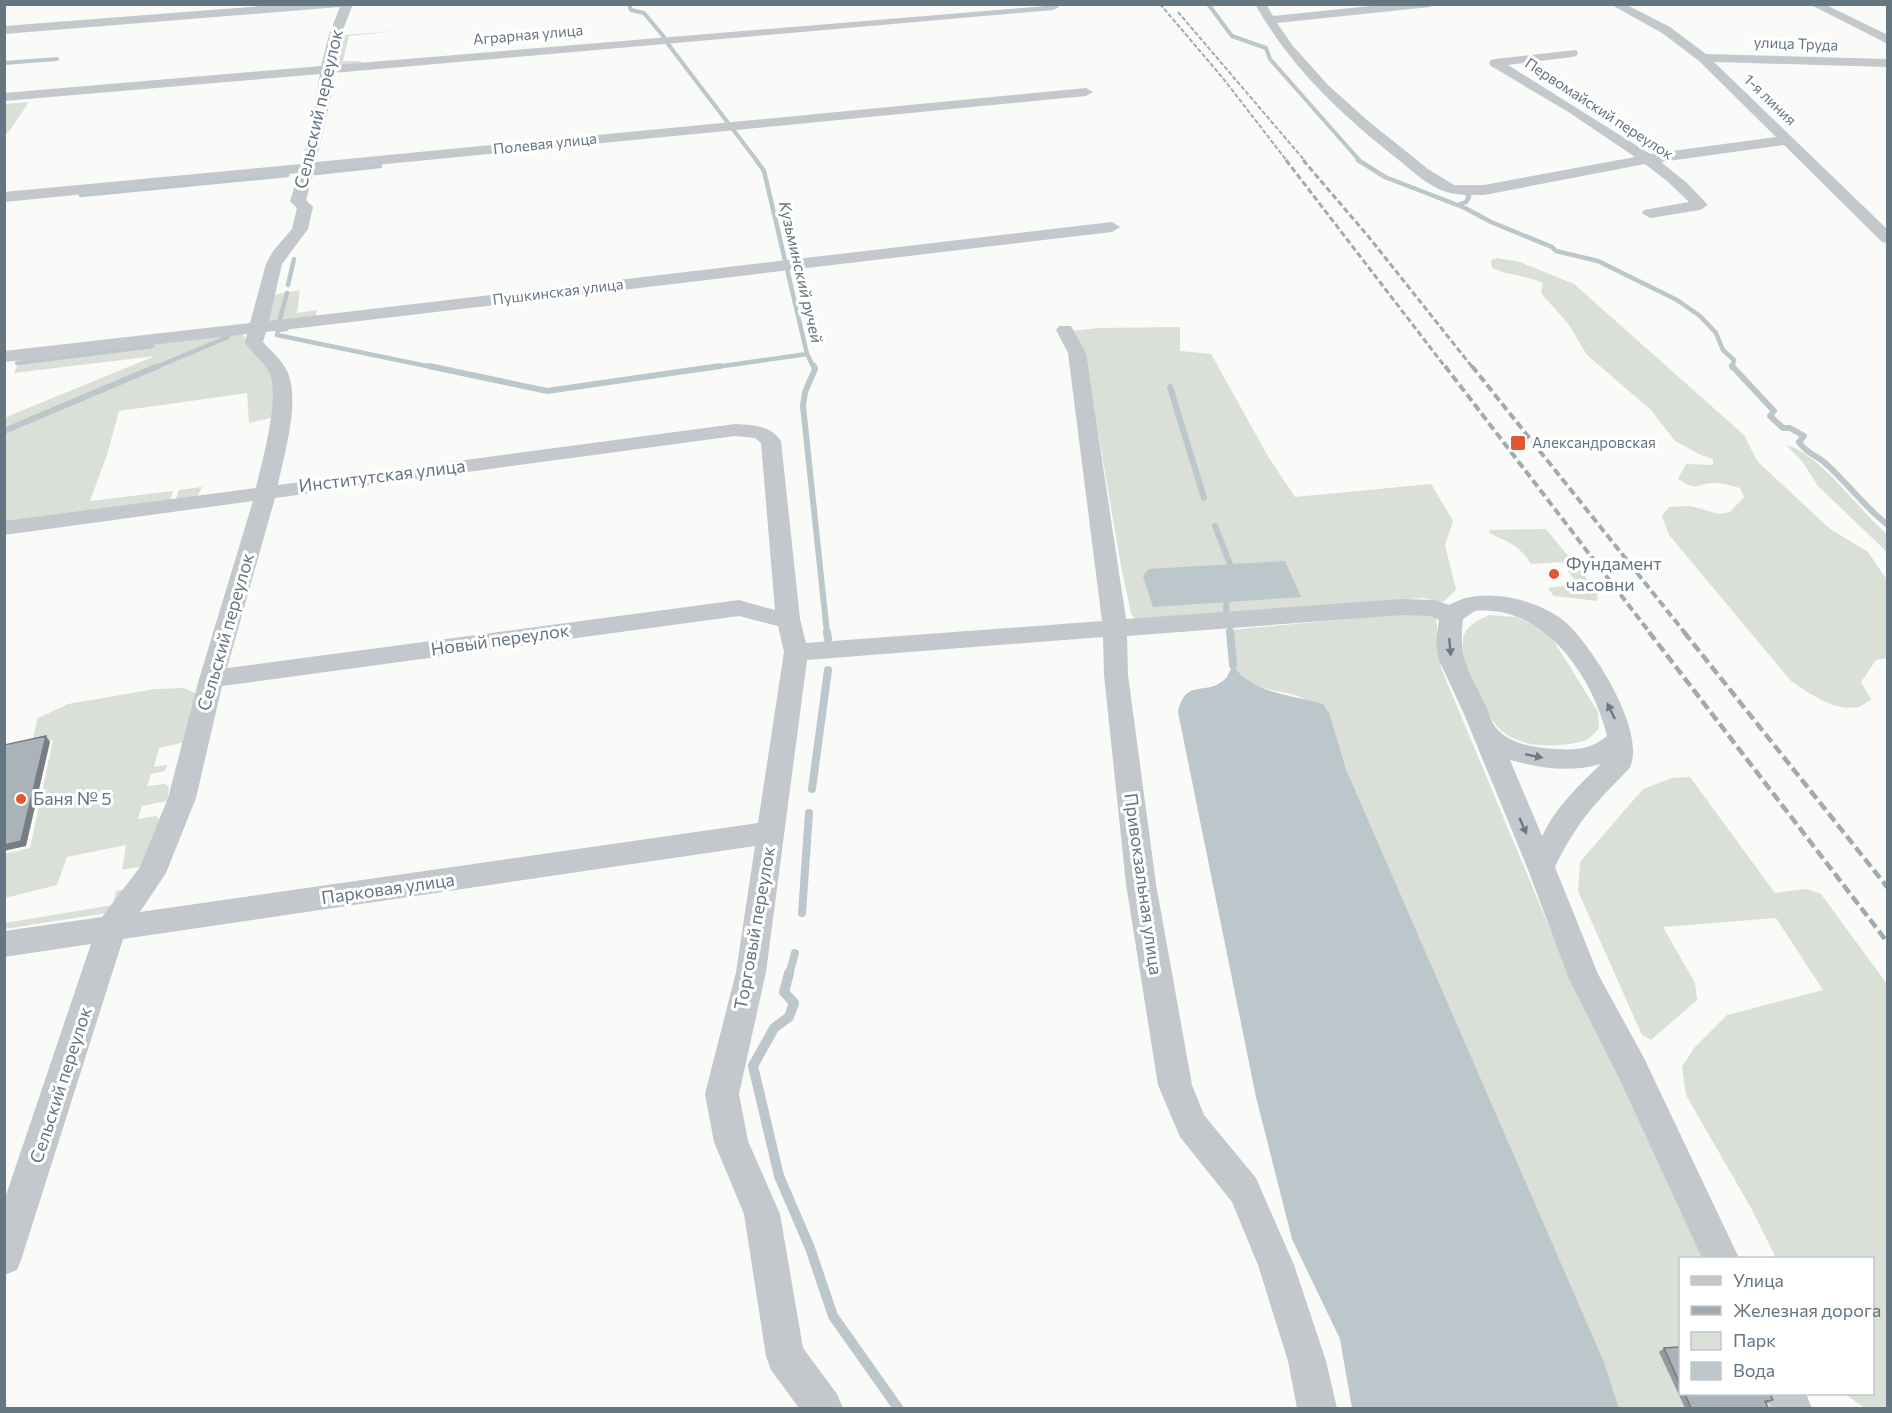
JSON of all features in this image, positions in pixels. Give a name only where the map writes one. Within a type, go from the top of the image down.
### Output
[{"type":"street","points":[[4,30],[337,4]]},
{"type":"street","name":"Сельский переулок","points":[[4,1257],[112,927],[152,873],[182,798],[211,679],[266,492],[281,420],[282,386],[278,371],[254,343],[274,264],[279,254],[295,238],[300,229],[305,207],[297,201],[322,110],[327,69],[335,34],[347,4]]},
{"type":"street","points":[[1260,4],[1268,20],[1327,93],[1372,133],[1406,159],[1443,186],[1453,189],[1484,190],[1648,159],[1787,140]]},
{"type":"street","points":[[1268,20],[1430,4]]},
{"type":"street","name":"1-я линия","points":[[1614,4],[1666,30],[1703,58],[1887,239]]},
{"type":"street","points":[[1814,4],[1887,40]]},
{"type":"street","name":"Аграрная улица","points":[[4,97],[1053,7]]},
{"type":"street","name":"Первомайский переулок","points":[[1572,53],[1496,63],[1580,113],[1648,159],[1681,182],[1700,205],[1650,213]]},
{"type":"street","name":"улица Труда","points":[[1703,58],[1887,63]]},
{"type":"street","name":"Полевая улица","points":[[4,197],[1086,92]]},
{"type":"street","name":"Пушкинская улица","points":[[4,357],[1112,226]]},
{"type":"street","name":"Привокзальная улица","points":[[1065,330],[1077,353],[1116,630],[1116,675],[1141,884],[1174,1085],[1192,1126],[1244,1190],[1276,1265],[1307,1361],[1317,1408]]},
{"type":"street","name":"Институтская улица","points":[[4,528],[735,430],[760,432]]},
{"type":"street","name":"Торговый переулок","points":[[760,432],[771,441],[788,619],[796,652],[751,972],[722,1094],[731,1142],[762,1214],[785,1356],[823,1408]]},
{"type":"street","points":[[1541,867],[1560,828],[1580,801],[1620,762],[1621,739],[1614,716],[1591,675],[1559,630],[1541,617],[1516,608],[1489,603],[1470,604],[1458,609],[1451,616],[1448,643],[1451,660],[1541,867],[1584,979],[1632,1070],[1721,1257]]},
{"type":"street","points":[[796,652],[1412,607],[1436,608],[1451,616]]},
{"type":"street","name":"Новый переулок","points":[[211,679],[739,608],[773,618],[788,619]]},
{"type":"street","points":[[1483,731],[1509,750],[1539,758],[1579,760],[1603,754],[1621,739]]},
{"type":"street","name":"Парковая улица","points":[[4,944],[772,832]]},
{"type":"green space","points":[[398,31],[349,36],[343,61],[361,61],[360,64],[332,67],[336,38],[343,35]]},
{"type":"green space","points":[[29,102],[8,133],[5,133],[5,104]]},
{"type":"green space","points":[[1497,258],[1520,262],[1574,284],[1744,435],[1757,461],[1830,529],[1868,552],[1887,580],[1887,658],[1876,660],[1861,682],[1871,699],[1858,707],[1840,707],[1822,700],[1791,681],[1669,535],[1662,516],[1669,507],[1691,506],[1719,514],[1730,512],[1744,497],[1740,488],[1715,483],[1690,486],[1678,479],[1686,464],[1713,465],[1713,459],[1675,441],[1651,410],[1587,355],[1569,325],[1541,293],[1543,283],[1492,268],[1491,260]]},
{"type":"green space","points":[[300,290],[297,313],[317,310],[316,316],[267,323],[273,295]]},
{"type":"green space","points":[[1180,327],[1180,351],[1211,354],[1269,458],[1295,497],[1431,484],[1453,521],[1445,545],[1456,590],[1443,602],[1423,598],[1136,621],[1131,613],[1121,566],[1085,355],[1072,331],[1098,328]]},
{"type":"green space","points":[[241,333],[267,365],[273,379],[275,417],[249,423],[247,393],[119,411],[107,455],[90,501],[173,491],[170,500],[176,499],[179,490],[202,487],[197,497],[5,525],[4,418],[155,356],[14,373],[19,361],[26,357]]},
{"type":"green space","points":[[1786,445],[1799,450],[1826,471],[1887,534],[1887,552],[1818,486],[1802,461]]},
{"type":"green space","points":[[1546,529],[1598,592],[1597,601],[1554,596],[1548,588],[1577,584],[1562,562],[1531,564],[1518,548],[1489,533],[1490,530]]},
{"type":"green space","points":[[1414,613],[1436,617],[1441,668],[1563,960],[1708,1257],[1679,1257],[1679,1395],[1774,1395],[1781,1408],[1619,1408],[1604,1362],[1346,769],[1330,715],[1302,698],[1247,681],[1232,663],[1230,630]]},
{"type":"green space","points":[[1489,615],[1516,617],[1550,635],[1598,712],[1599,728],[1590,738],[1576,743],[1531,744],[1511,737],[1495,724],[1474,688],[1463,649],[1466,630]]},
{"type":"green space","points":[[184,688],[197,694],[185,742],[159,748],[154,767],[167,765],[165,771],[151,774],[147,786],[165,784],[169,787],[167,801],[142,806],[138,819],[156,816],[161,821],[144,866],[122,870],[126,845],[67,857],[57,885],[5,898],[4,854],[30,848],[53,740],[26,745],[24,741],[33,738],[38,718],[68,704],[155,689]]},
{"type":"green space","points":[[1690,777],[1775,893],[1806,889],[1821,894],[1887,984],[1887,1408],[1864,1408],[1846,1395],[1874,1395],[1874,1257],[1776,1257],[1751,1208],[1686,1095],[1682,1067],[1694,1048],[1727,1015],[1823,990],[1776,918],[1663,927],[1695,983],[1697,1000],[1651,1040],[1642,1035],[1578,891],[1580,862],[1643,789],[1672,778]]},
{"type":"green space","points":[[125,889],[113,912],[5,929],[5,923],[113,905],[116,891]]},
{"type":"water","points":[[1285,561],[1301,597],[1153,607],[1143,576],[1149,569]]},
{"type":"water","points":[[1233,665],[1250,682],[1273,692],[1323,704],[1330,715],[1346,769],[1604,1362],[1619,1408],[1352,1408],[1340,1339],[1292,1239],[1256,1097],[1178,712],[1186,694],[1219,684],[1226,678]]},
{"type":"building","name":"Баня № 5","points":[[46,736],[21,841],[4,845],[4,745]]},
{"type":"building","points":[[1679,1347],[1679,1382],[1664,1348]]},
{"type":"building","points":[[1685,1395],[1770,1395],[1773,1400],[1765,1401],[1768,1408],[1691,1408]]},
{"type":"waterway","name":"Кузьминский ручей","points":[[629,4],[631,10],[644,13],[664,37]]},
{"type":"waterway","points":[[1208,4],[1232,36],[1266,48],[1270,59],[1360,161]]},
{"type":"waterway","name":"Кузьминский ручей","points":[[668,44],[757,161]]},
{"type":"waterway","points":[[4,63],[57,59]]},
{"type":"waterway","name":"Кузьминский ручей","points":[[756,160],[764,171],[807,354]]},
{"type":"waterway","points":[[1358,160],[1385,177],[1465,208],[1491,222],[1552,247],[1556,251],[1598,261],[1677,300],[1700,316],[1716,333],[1723,350],[1734,360],[1732,366]]},
{"type":"waterway","points":[[315,173],[380,166]]},
{"type":"waterway","points":[[81,195],[287,175]]},
{"type":"waterway","points":[[1458,205],[1466,202],[1469,197],[1467,194]]},
{"type":"waterway","points":[[288,285],[294,259]]},
{"type":"waterway","points":[[280,319],[287,293]]},
{"type":"waterway","points":[[286,329],[278,330],[277,335],[436,368]]},
{"type":"waterway","points":[[154,368],[228,337]]},
{"type":"waterway","points":[[17,363],[152,346]]},
{"type":"waterway","points":[[709,368],[807,354]]},
{"type":"waterway","name":"Кузьминский ручей","points":[[807,354],[814,368]]},
{"type":"waterway","points":[[4,431],[158,366]]},
{"type":"waterway","points":[[429,366],[547,391],[720,366]]},
{"type":"waterway","name":"Кузьминский ручей","points":[[814,366],[803,406],[827,633]]},
{"type":"waterway","points":[[1732,366],[1774,411],[1770,416],[1783,428],[1790,428],[1804,436],[1799,442],[1804,448],[1824,462],[1888,525]]},
{"type":"waterway","points":[[1170,387],[1204,498]]},
{"type":"waterway","points":[[1215,526],[1230,564],[1229,573]]},
{"type":"waterway","points":[[1226,610],[1227,594]]},
{"type":"waterway","name":"Кузьминский ручей","points":[[827,632],[828,639]]},
{"type":"waterway","points":[[1230,632],[1233,665]]},
{"type":"waterway","name":"Кузьминский ручей","points":[[812,789],[828,670]]},
{"type":"waterway","name":"Кузьминский ручей","points":[[802,913],[809,813]]},
{"type":"waterway","name":"Кузьминский ручей","points":[[789,975],[795,953]]},
{"type":"waterway","name":"Кузьминский ручей","points":[[789,973],[784,992],[794,1003],[789,1017],[774,1028],[753,1066],[779,1176],[810,1248],[833,1316],[898,1408]]},
{"type":"railway","points":[[1160,4],[1222,77],[1287,161]]},
{"type":"railway","points":[[1178,12],[1305,161]]},
{"type":"railway","points":[[1286,160],[1446,368]]},
{"type":"railway","points":[[1303,160],[1368,236],[1473,368]]},
{"type":"railway","points":[[1445,366],[1650,633]]},
{"type":"railway","points":[[1472,366],[1685,633]]},
{"type":"railway","points":[[1649,632],[1888,943]]},
{"type":"railway","points":[[1684,632],[1888,888]]},
{"type":"place","name":"Александровская","points":[[1518,443]]},
{"type":"place","name":"Фундамент часовни","points":[[1554,574]]},
{"type":"place","name":"Баня № 5","points":[[21,799]]}]
